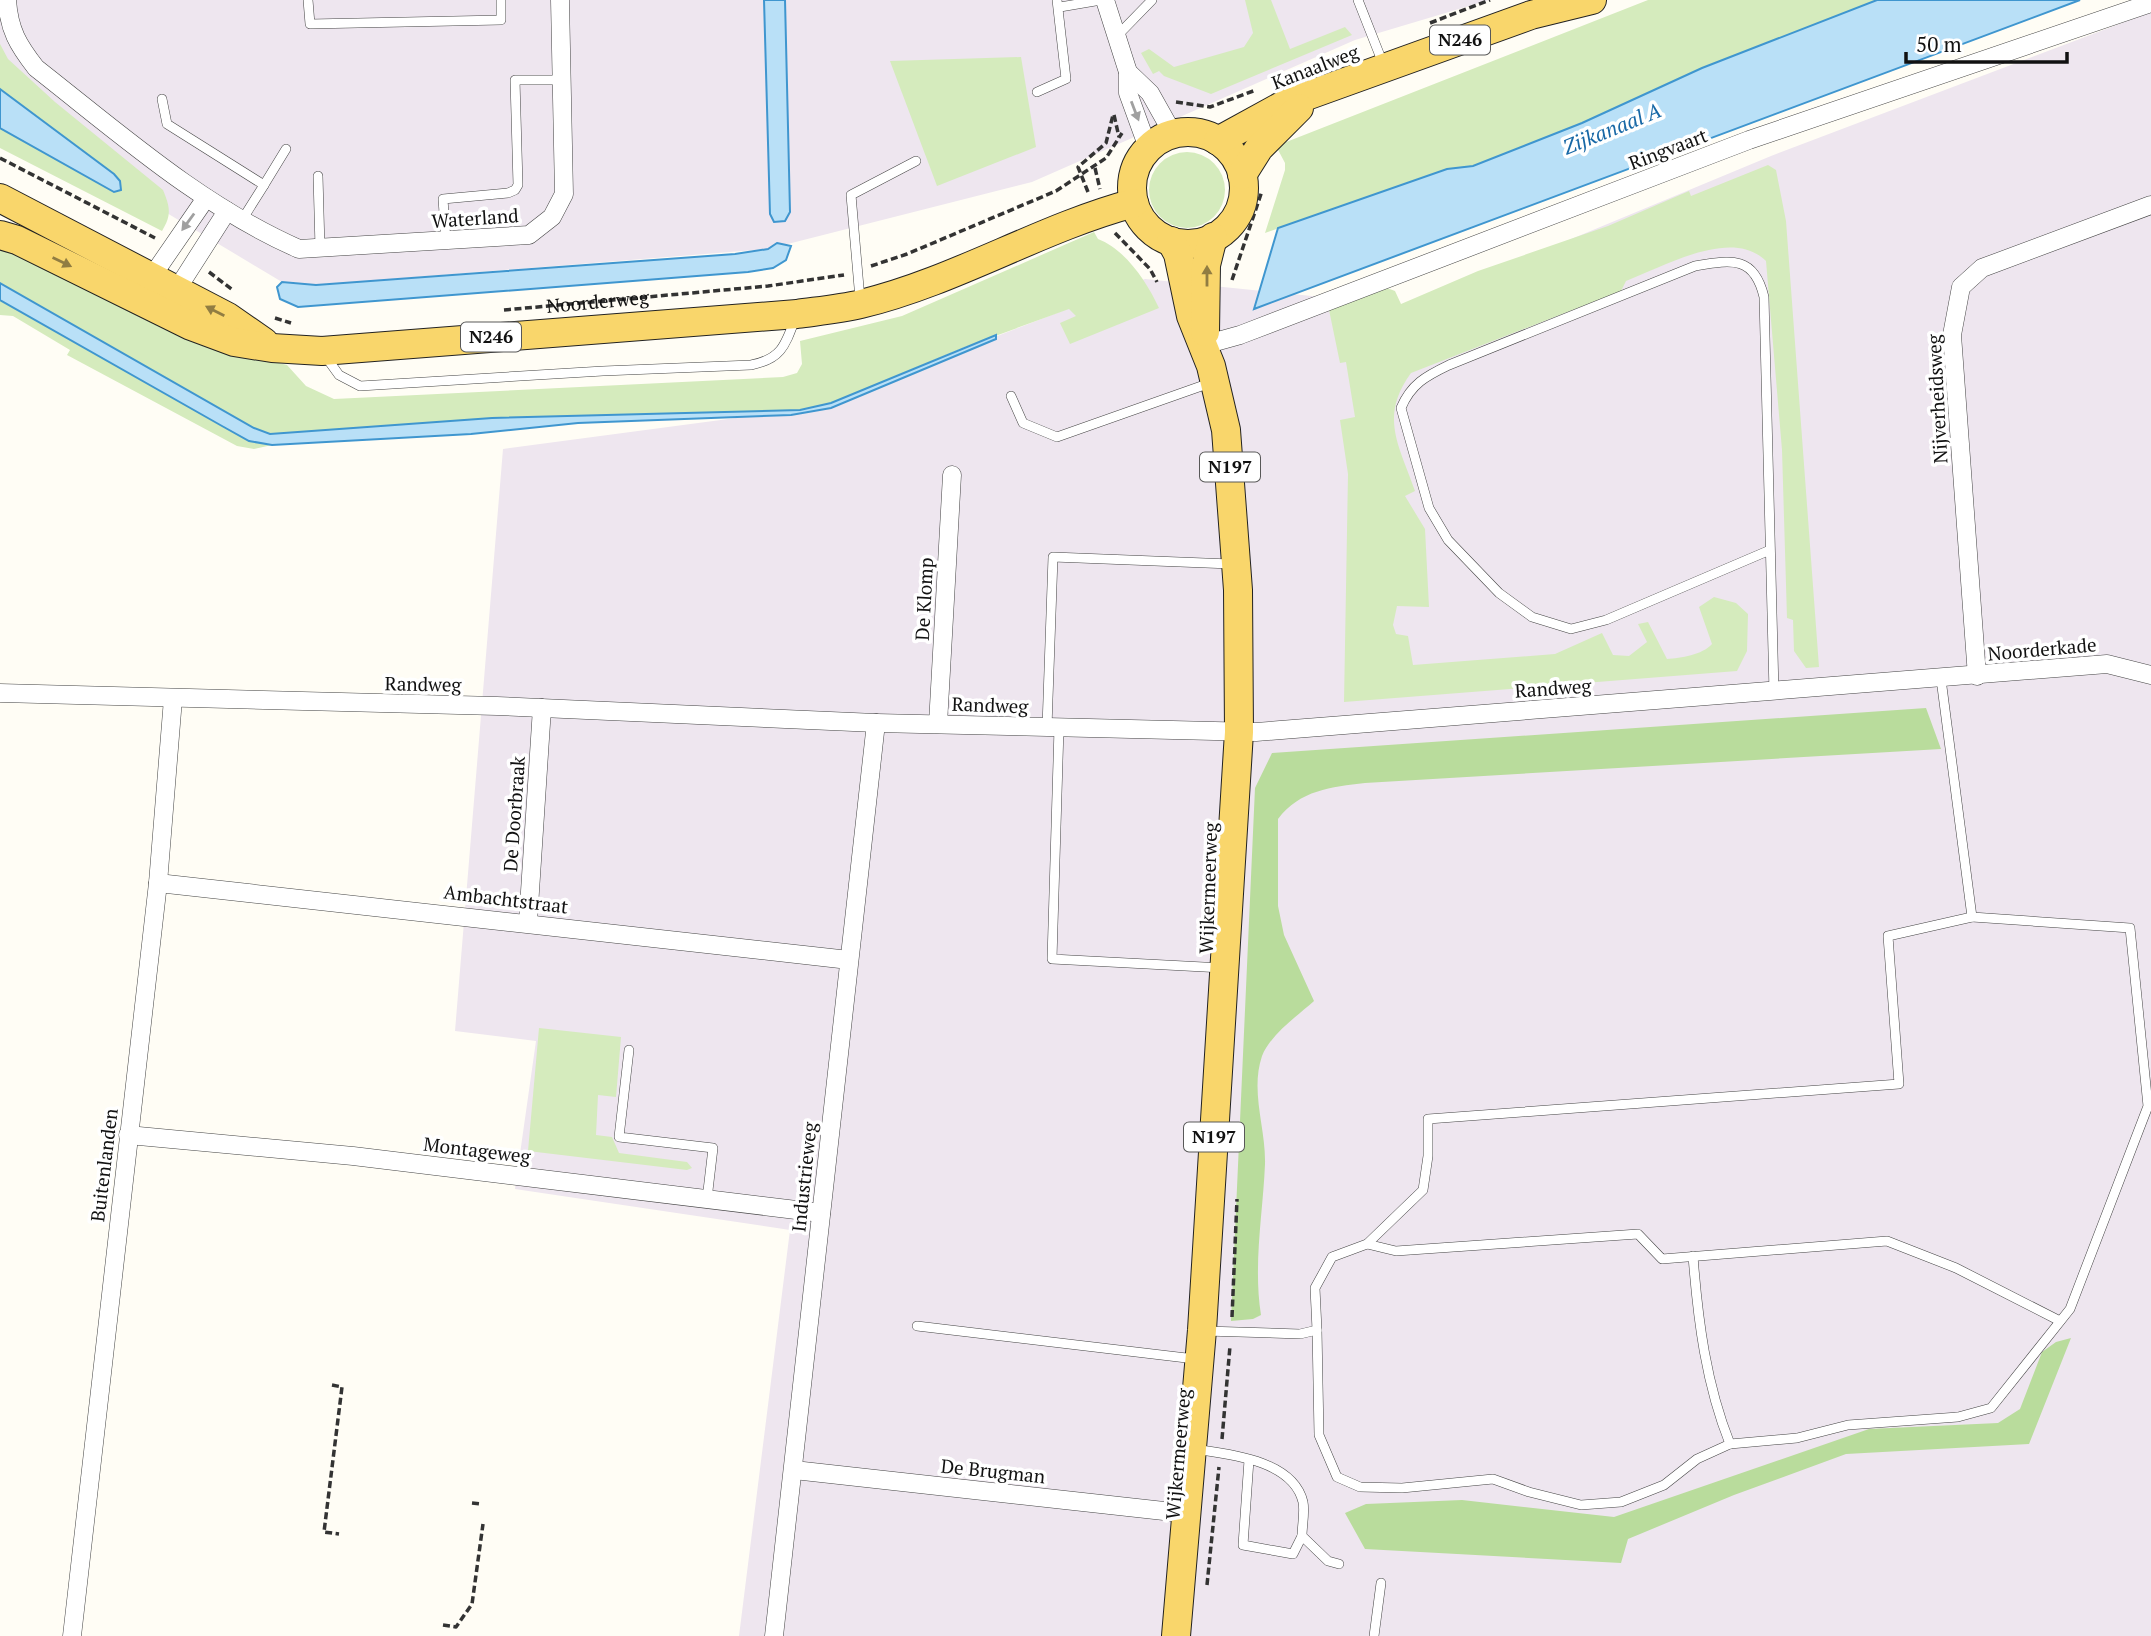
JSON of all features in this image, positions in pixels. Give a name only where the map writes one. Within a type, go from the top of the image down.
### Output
[{"type":"main road","name":"Kanaalweg","points":[[1218,141],[1286,103],[1531,15],[1592,0]]},
{"type":"main road","name":"Kanaalweg","points":[[1242,175],[1273,131],[1294,112],[1330,87]]},
{"type":"main road","points":[[1213,237],[1200,242],[1171,241],[1154,232],[1142,219],[1134,202],[1134,173],[1148,148],[1173,134],[1196,132],[1218,141],[1229,150],[1242,175]]},
{"type":"main road","name":"N246","points":[[1213,237],[1226,229],[1241,204],[1242,175]]},
{"type":"main road","name":"Noorderweg","points":[[0,198],[169,301],[228,317],[272,348],[322,351],[797,314],[860,304],[1106,221],[1134,202]]},
{"type":"main road","name":"Noorderweg","points":[[0,235],[144,288]]},
{"type":"main road","name":"Wijkermeerweg","points":[[1204,345],[1206,265],[1213,237]]},
{"type":"main road","name":"Wijkermeerweg","points":[[1171,241],[1178,254],[1191,316],[1204,345],[1215,381],[1226,430],[1238,564],[1239,732],[1200,1360],[1176,1636]]},
{"type":"street","name":"Waterland","points":[[7,0],[8,24],[15,42],[36,68],[206,198],[234,216],[299,249],[529,235],[552,217],[564,194],[560,0]]},
{"type":"street","points":[[1103,0],[1128,72],[1128,93],[1148,148]]},
{"type":"street","name":"Ringvaart","points":[[1204,345],[1240,335],[1749,140],[2151,3]]},
{"type":"street","points":[[1128,72],[1150,93],[1173,134]]},
{"type":"street","points":[[144,288],[170,246],[206,198]]},
{"type":"street","name":"Nijverheidsweg","points":[[1977,676],[1952,335],[1961,287],[1982,268],[2151,205]]},
{"type":"street","points":[[169,301],[194,262],[234,216]]},
{"type":"street","name":"De Klomp","points":[[939,724],[952,475]]},
{"type":"street","name":"Noorderkade","points":[[1977,676],[2107,664],[2151,675]]},
{"type":"street","name":"Randweg","points":[[0,693],[542,708],[876,723],[1239,732],[1977,676]]},
{"type":"street","name":"Buitenlanden","points":[[72,1636],[158,883],[173,699]]},
{"type":"street","name":"De Doorbraak","points":[[528,922],[542,708]]},
{"type":"street","name":"Industrieweg","points":[[775,1636],[876,723]]},
{"type":"street","name":"Ambachtstraat","points":[[158,883],[528,922],[849,960]]},
{"type":"street","name":"Montageweg","points":[[128,1135],[353,1156],[821,1213]]},
{"type":"street","name":"De Brugman","points":[[794,1470],[1173,1512],[1187,1517]]},
{"type":"lane","points":[[308,0],[310,24],[501,20],[501,0]]},
{"type":"lane","points":[[1037,92],[1066,79],[1058,4],[1103,0]]},
{"type":"lane","points":[[1116,37],[1152,0]]},
{"type":"lane","points":[[1358,0],[1385,68]]},
{"type":"lane","points":[[446,241],[443,199],[508,193],[518,185],[515,80],[562,80]]},
{"type":"lane","points":[[162,99],[167,124],[264,185]]},
{"type":"lane","points":[[234,216],[264,185],[286,149]]},
{"type":"lane","points":[[860,304],[851,195],[916,162]]},
{"type":"lane","points":[[318,176],[320,248]]},
{"type":"lane","points":[[1770,550],[1606,620],[1571,629],[1532,617],[1499,593],[1448,540],[1429,508],[1401,408],[1408,392],[1421,379],[1449,365],[1695,266],[1731,260],[1759,277],[1764,297],[1774,692]]},
{"type":"lane","points":[[322,351],[339,374],[360,386],[751,365],[769,362],[781,351],[797,314]]},
{"type":"lane","points":[[1010,396],[1023,423],[1057,437],[1215,381]]},
{"type":"lane","points":[[1224,968],[1052,959],[1053,557],[1238,564]]},
{"type":"lane","points":[[1941,679],[1972,917]]},
{"type":"lane","points":[[1972,917],[2130,928],[2148,1106],[2070,1309],[1991,1408],[1958,1417],[1848,1425],[1797,1438],[1730,1444],[1697,1459],[1664,1485],[1621,1502],[1581,1505],[1493,1479],[1402,1488],[1360,1487],[1337,1476],[1319,1435],[1315,1288],[1332,1257],[1367,1244],[1423,1190],[1428,1156],[1428,1119],[1899,1084],[1888,936],[1972,917]]},
{"type":"lane","points":[[629,1050],[619,1137],[713,1148],[707,1199]]},
{"type":"lane","points":[[1367,1244],[1396,1251],[1638,1234],[1662,1259],[1887,1241],[1956,1268],[2060,1321]]},
{"type":"lane","points":[[1693,1256],[1699,1332],[1716,1411],[1730,1444]]},
{"type":"lane","points":[[916,1326],[1200,1360]]},
{"type":"lane","points":[[1202,1331],[1300,1334],[1317,1330]]},
{"type":"lane","points":[[1193,1449],[1249,1460],[1285,1475],[1303,1502],[1302,1536],[1293,1554],[1242,1545],[1249,1460]]},
{"type":"lane","points":[[1302,1536],[1328,1561],[1339,1564]]},
{"type":"lane","points":[[1374,1636],[1381,1583]]},
{"type":"path","points":[[1427,24],[1490,0]]},
{"type":"path","name":"Kanaalweg","points":[[1160,108],[1181,102],[1210,107],[1265,86]]},
{"type":"path","points":[[1132,103],[1114,113],[1105,143],[1078,167],[1106,221],[1150,269],[1161,288]]},
{"type":"path","name":"Noorderweg","points":[[498,311],[816,281],[858,271],[907,254],[1012,210],[1082,175],[1095,168],[1115,148],[1119,136]]},
{"type":"path","points":[[0,158],[99,210],[134,225],[170,246]]},
{"type":"path","points":[[1095,168],[1106,221]]},
{"type":"path","points":[[194,262],[241,298]]},
{"type":"path","points":[[269,317],[295,325]]},
{"type":"path","points":[[332,1385],[342,1387],[324,1532],[339,1534]]},
{"type":"path","points":[[472,1503],[481,1504]]},
{"type":"path","points":[[443,1625],[456,1627],[472,1604],[483,1524]]},
{"type":"path","points":[[471,1550],[479,1551]]},
{"type":"shaded area","points":[[0,0],[1489,0],[1355,40],[1032,182],[768,249],[316,285],[282,282],[0,113]]},
{"type":"shaded area","points":[[2151,12],[2151,1636],[739,1636],[790,1230],[515,1189],[536,1041],[455,1031],[503,449],[810,408],[1145,279],[1410,306],[1771,156]]},
{"type":"green space","points":[[1245,0],[1271,0],[1290,49],[1345,27],[1352,35],[1211,94],[1164,76],[1159,71],[1153,74],[1141,53],[1149,49],[1174,67],[1244,47],[1253,33]]},
{"type":"green space","points":[[1648,0],[1877,0],[1702,68],[1582,123],[1473,166],[1447,169],[1265,233],[1285,170],[1285,163],[1276,146]]},
{"type":"green space","points":[[0,44],[8,59],[55,102],[163,190],[169,211],[162,231],[0,148],[0,128],[114,191],[114,174],[0,89]]},
{"type":"green space","points":[[1021,57],[1036,147],[937,186],[890,61]]},
{"type":"green space","points":[[1187,152],[1202,155],[1214,163],[1222,175],[1225,190],[1222,205],[1214,217],[1202,225],[1187,228],[1172,225],[1160,217],[1152,205],[1149,190],[1152,175],[1160,163],[1172,155]]},
{"type":"green space","points":[[1768,165],[1776,170],[1786,221],[1819,667],[1806,668],[1794,651],[1793,620],[1787,618],[1782,450],[1766,261],[1752,251],[1717,248],[1678,259],[1626,281],[1621,291],[1411,373],[1396,404],[1395,431],[1415,491],[1405,496],[1425,529],[1429,607],[1397,606],[1393,625],[1396,634],[1408,636],[1413,665],[1555,654],[1602,633],[1613,655],[1629,656],[1647,642],[1638,624],[1648,622],[1667,659],[1673,659],[1697,653],[1712,644],[1699,607],[1714,597],[1736,603],[1748,614],[1747,651],[1737,671],[1344,702],[1348,474],[1340,420],[1355,417],[1346,362],[1340,363],[1328,305],[1387,288],[1395,291],[1401,304],[1478,271],[1608,226],[1689,191],[1691,196]]},
{"type":"green space","points":[[1094,232],[1098,239],[1126,258],[1159,308],[1070,344],[1060,323],[1076,316],[1069,309],[965,347],[831,403],[800,410],[492,418],[270,434],[254,428],[0,283],[0,248],[22,253],[203,344],[287,365],[306,386],[334,399],[783,377],[797,373],[802,364],[800,341],[902,316]]},
{"type":"green space","points":[[0,300],[249,441],[272,445],[254,449],[237,446],[67,355],[70,350],[13,316],[0,315]]},
{"type":"green space","points":[[1926,708],[1941,749],[1365,783],[1317,792],[1287,809],[1278,819],[1278,906],[1284,935],[1314,1001],[1278,1033],[1262,1056],[1258,1083],[1265,1150],[1258,1258],[1261,1315],[1253,1319],[1231,1321],[1255,788],[1272,753]]},
{"type":"green space","points":[[539,1028],[621,1037],[616,1097],[598,1095],[596,1135],[612,1137],[619,1153],[687,1162],[692,1168],[687,1170],[528,1151]]},
{"type":"green space","points":[[2071,1338],[2029,1444],[1846,1454],[1734,1495],[1628,1539],[1621,1563],[1365,1549],[1345,1513],[1366,1504],[1462,1500],[1614,1517],[1869,1429],[1998,1423],[2020,1409],[2042,1352],[2056,1342]]},
{"type":"water","points":[[764,0],[785,0],[790,212],[785,221],[774,222],[770,214]]},
{"type":"water","name":"Zijkanaal A","points":[[1877,0],[2080,0],[1254,309],[1278,228],[1447,169],[1473,166],[1582,123],[1702,68]]},
{"type":"water","points":[[0,89],[114,174],[120,181],[121,190],[114,192],[0,128]]},
{"type":"water","points":[[777,243],[791,246],[786,260],[773,268],[748,272],[298,307],[280,299],[277,287],[282,282],[316,285],[735,254],[768,249]]},
{"type":"water","points":[[0,283],[254,428],[270,434],[492,418],[800,410],[831,403],[996,335],[996,339],[831,408],[791,415],[578,423],[471,434],[272,445],[249,441],[0,300]]}]
